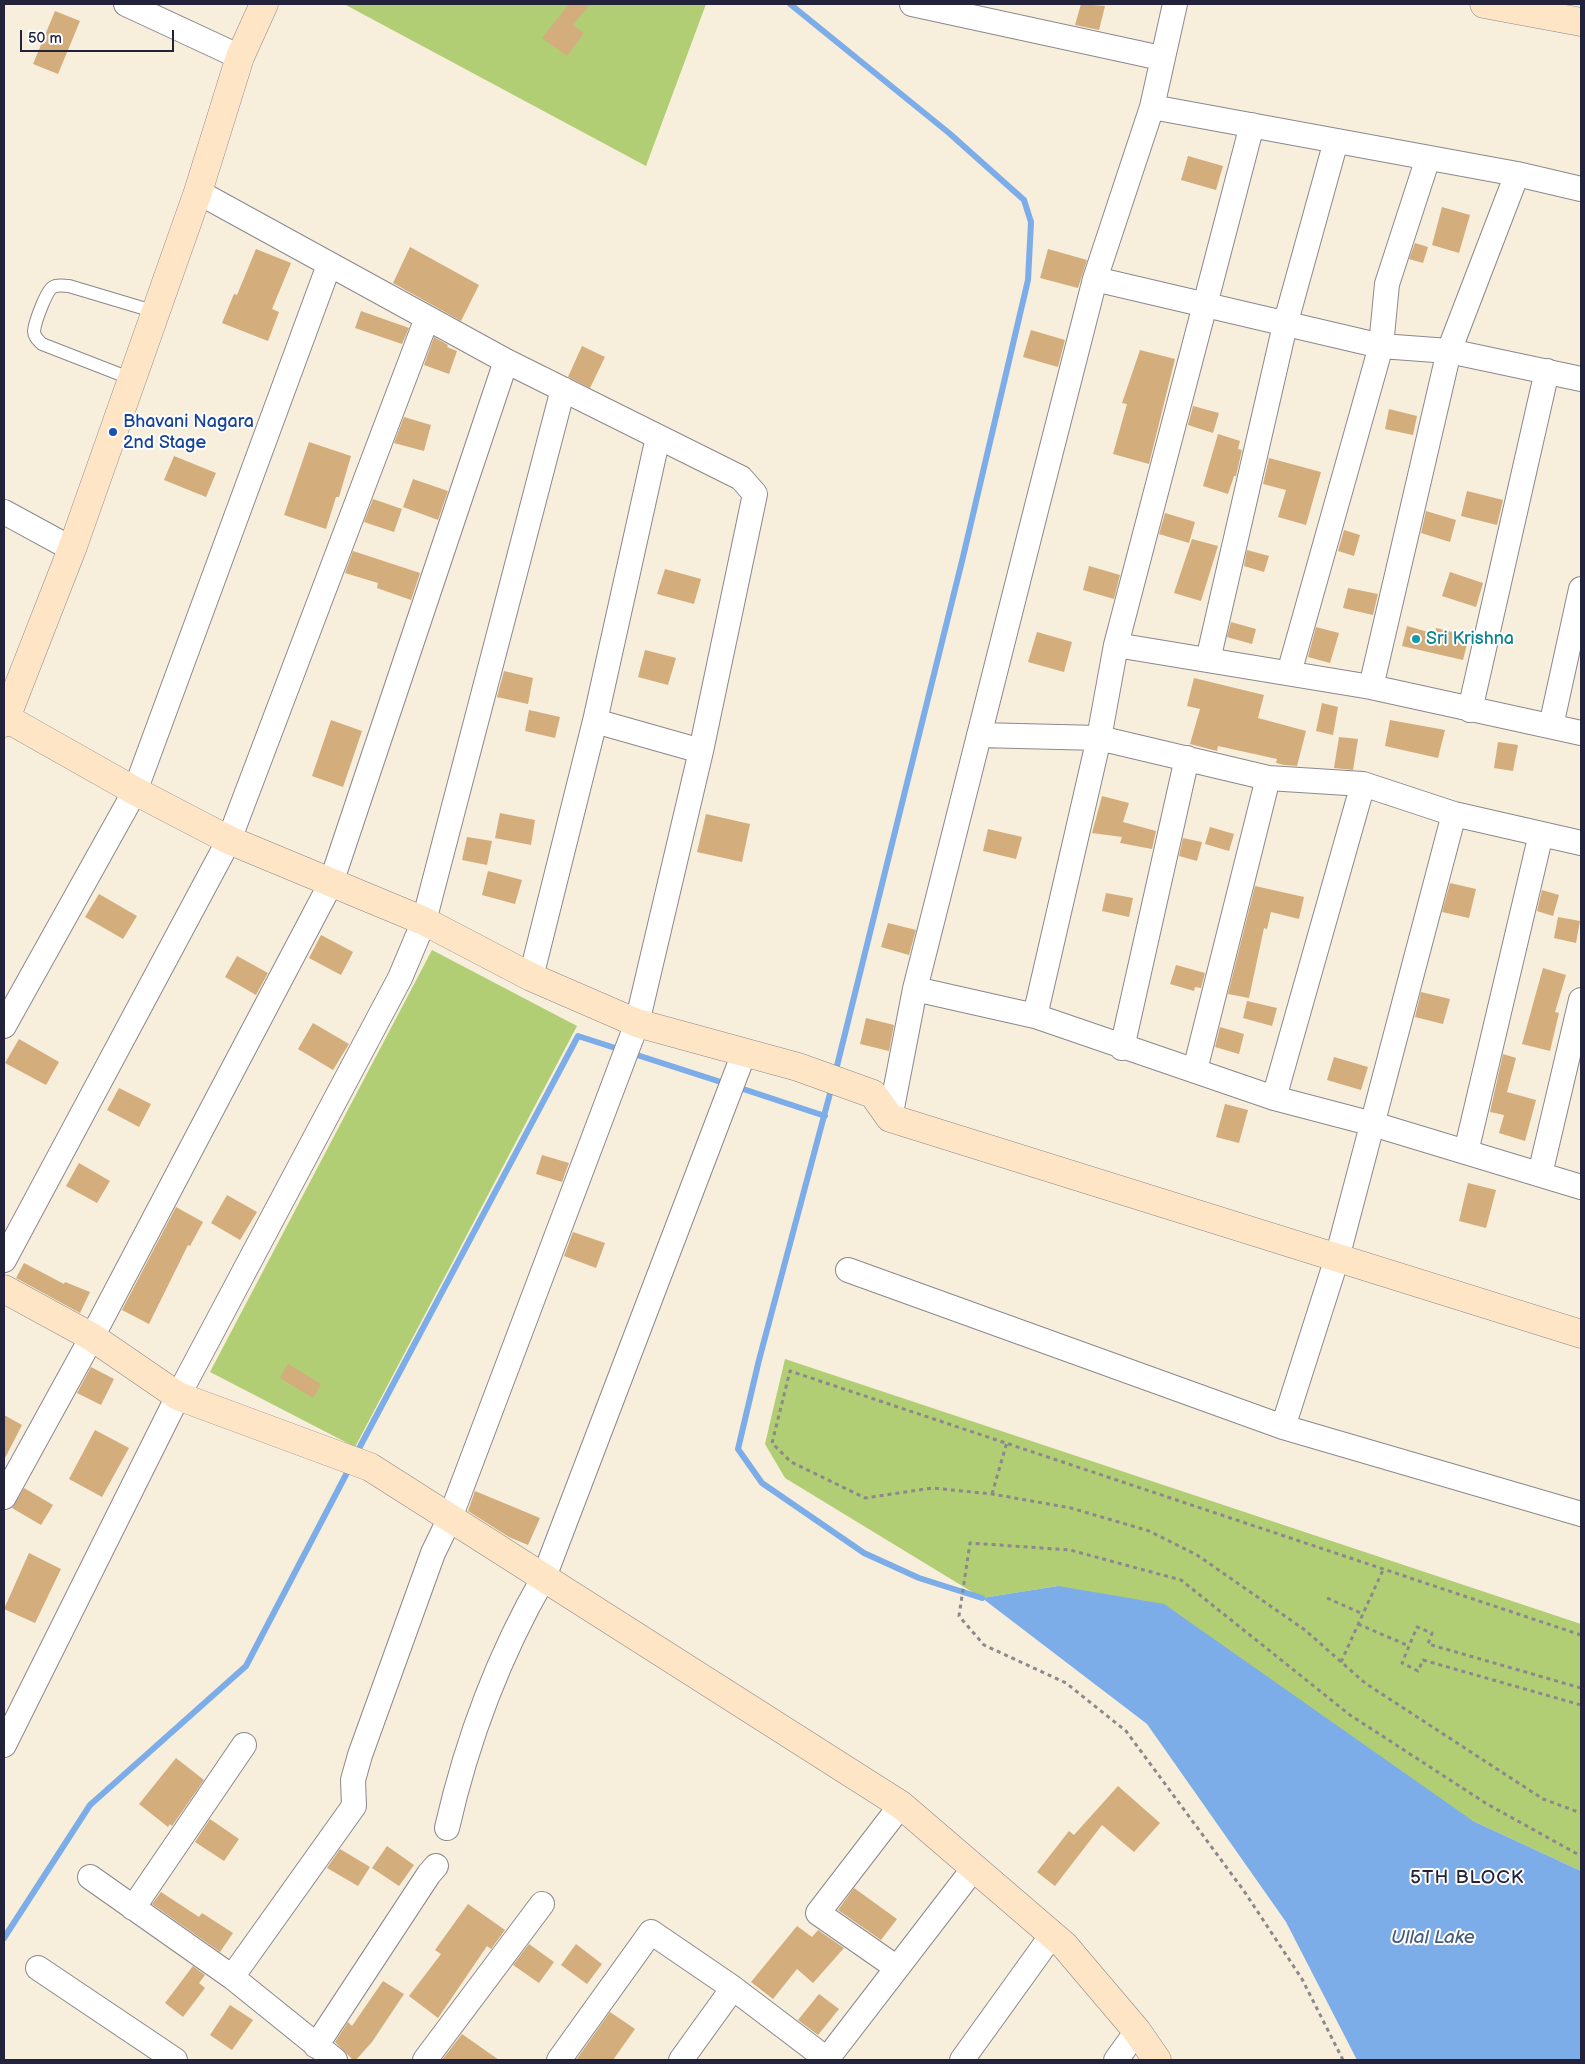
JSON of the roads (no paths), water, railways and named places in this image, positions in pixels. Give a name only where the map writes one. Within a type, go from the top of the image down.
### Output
[{"type":"street","points":[[126,4],[240,57]]},
{"type":"street","points":[[264,4],[240,57],[198,192],[72,549],[5,719],[135,791],[229,840],[424,921],[531,977],[637,1024],[798,1067],[873,1094],[890,1118],[1581,1334]]},
{"type":"street","points":[[912,4],[1161,58]]},
{"type":"street","points":[[890,1118],[915,989],[1095,279],[1152,107],[1161,58],[1175,4]]},
{"type":"street","points":[[1484,4],[1581,22]]},
{"type":"street","points":[[1576,4],[1581,12]]},
{"type":"street","points":[[1152,107],[1517,174],[1581,189]]},
{"type":"street","points":[[1035,1016],[1099,738],[1116,645],[1252,125]]},
{"type":"street","points":[[1208,660],[1285,325],[1336,141]]},
{"type":"street","points":[[1289,673],[1381,346],[1387,284],[1428,158]]},
{"type":"street","points":[[1371,687],[1449,351],[1517,174]]},
{"type":"street","points":[[198,192],[506,362],[741,478],[755,494],[701,751],[637,1024],[450,1518],[433,1553],[360,1755],[353,1780],[354,1806],[232,1977]]},
{"type":"street","points":[[4,1026],[135,791],[329,265]]},
{"type":"street","points":[[1095,279],[1381,346],[1449,351],[1581,379]]},
{"type":"street","points":[[4,1260],[229,840],[427,318]]},
{"type":"street","points":[[4,1496],[92,1337],[331,883],[506,362]]},
{"type":"street","points":[[1470,710],[1547,371]]},
{"type":"street","points":[[4,1745],[178,1396],[400,978],[424,921],[563,389]]},
{"type":"street","points":[[531,977],[595,721],[658,437]]},
{"type":"street","points":[[4,512],[72,549]]},
{"type":"street","points":[[1551,726],[1581,589]]},
{"type":"street","points":[[1116,645],[1371,687],[1581,733]]},
{"type":"street","points":[[595,721],[701,751]]},
{"type":"street","points":[[979,735],[1099,738],[1268,778],[1362,784],[1454,814],[1581,842]]},
{"type":"street","points":[[1122,1048],[1187,758]]},
{"type":"street","points":[[1195,1070],[1268,778]]},
{"type":"street","points":[[1274,1098],[1362,784]]},
{"type":"street","points":[[1282,1427],[1337,1258],[1454,814]]},
{"type":"street","points":[[1466,1152],[1541,834]]},
{"type":"street","points":[[915,989],[1035,1016],[1122,1048],[1195,1070],[1274,1098],[1373,1124],[1581,1187]]},
{"type":"street","points":[[1540,1174],[1581,1000]]},
{"type":"street","points":[[447,1828],[458,1779],[480,1710],[544,1577],[744,1053]]},
{"type":"street","points":[[848,1270],[1282,1427],[1581,1514]]},
{"type":"street","points":[[4,1289],[92,1337],[178,1396],[370,1467],[901,1805],[1064,1945],[1138,2031],[1157,2060]]},
{"type":"street","points":[[133,1908],[244,1745]]},
{"type":"street","points":[[897,1968],[818,1912],[901,1805]]},
{"type":"street","points":[[316,2046],[436,1866]]},
{"type":"street","points":[[559,2060],[651,1932],[733,1988],[828,2060],[974,1868]]},
{"type":"street","points":[[90,1877],[232,1977],[335,2060]]},
{"type":"street","points":[[425,2060],[542,1904]]},
{"type":"street","points":[[962,2060],[1052,1935]]},
{"type":"street","points":[[38,1968],[175,2060]]},
{"type":"street","points":[[681,2060],[733,1988]]},
{"type":"street","points":[[1116,2060],[1138,2031]]},
{"type":"lane","points":[[132,379],[42,344],[36,339],[34,332],[46,295],[51,288],[58,285],[69,286],[156,312]]},
{"type":"water","name":"Ullal Lake","points":[[1058,1586],[1164,1604],[1473,1821],[1581,1871],[1581,2060],[1357,2060],[1286,1922],[1147,1724],[982,1598]]},
{"type":"waterway","points":[[790,4],[949,133],[1024,200],[1031,222],[1028,280],[963,557],[835,1074]]},
{"type":"waterway","points":[[355,1456],[578,1036],[727,1084]]},
{"type":"waterway","points":[[832,1086],[759,1360],[738,1449],[762,1483],[864,1553],[919,1578],[982,1598]]},
{"type":"waterway","points":[[737,1087],[825,1116]]},
{"type":"waterway","points":[[4,1938],[90,1805],[246,1666],[350,1467]]},
{"type":"place","name":"Bhavani Nagara 2nd Stage","points":[[113,432]]},
{"type":"place","name":"Sri Krishna","points":[[1416,639]]},
{"type":"district","name":"5TH BLOCK","points":[[1467,1878]]}]
